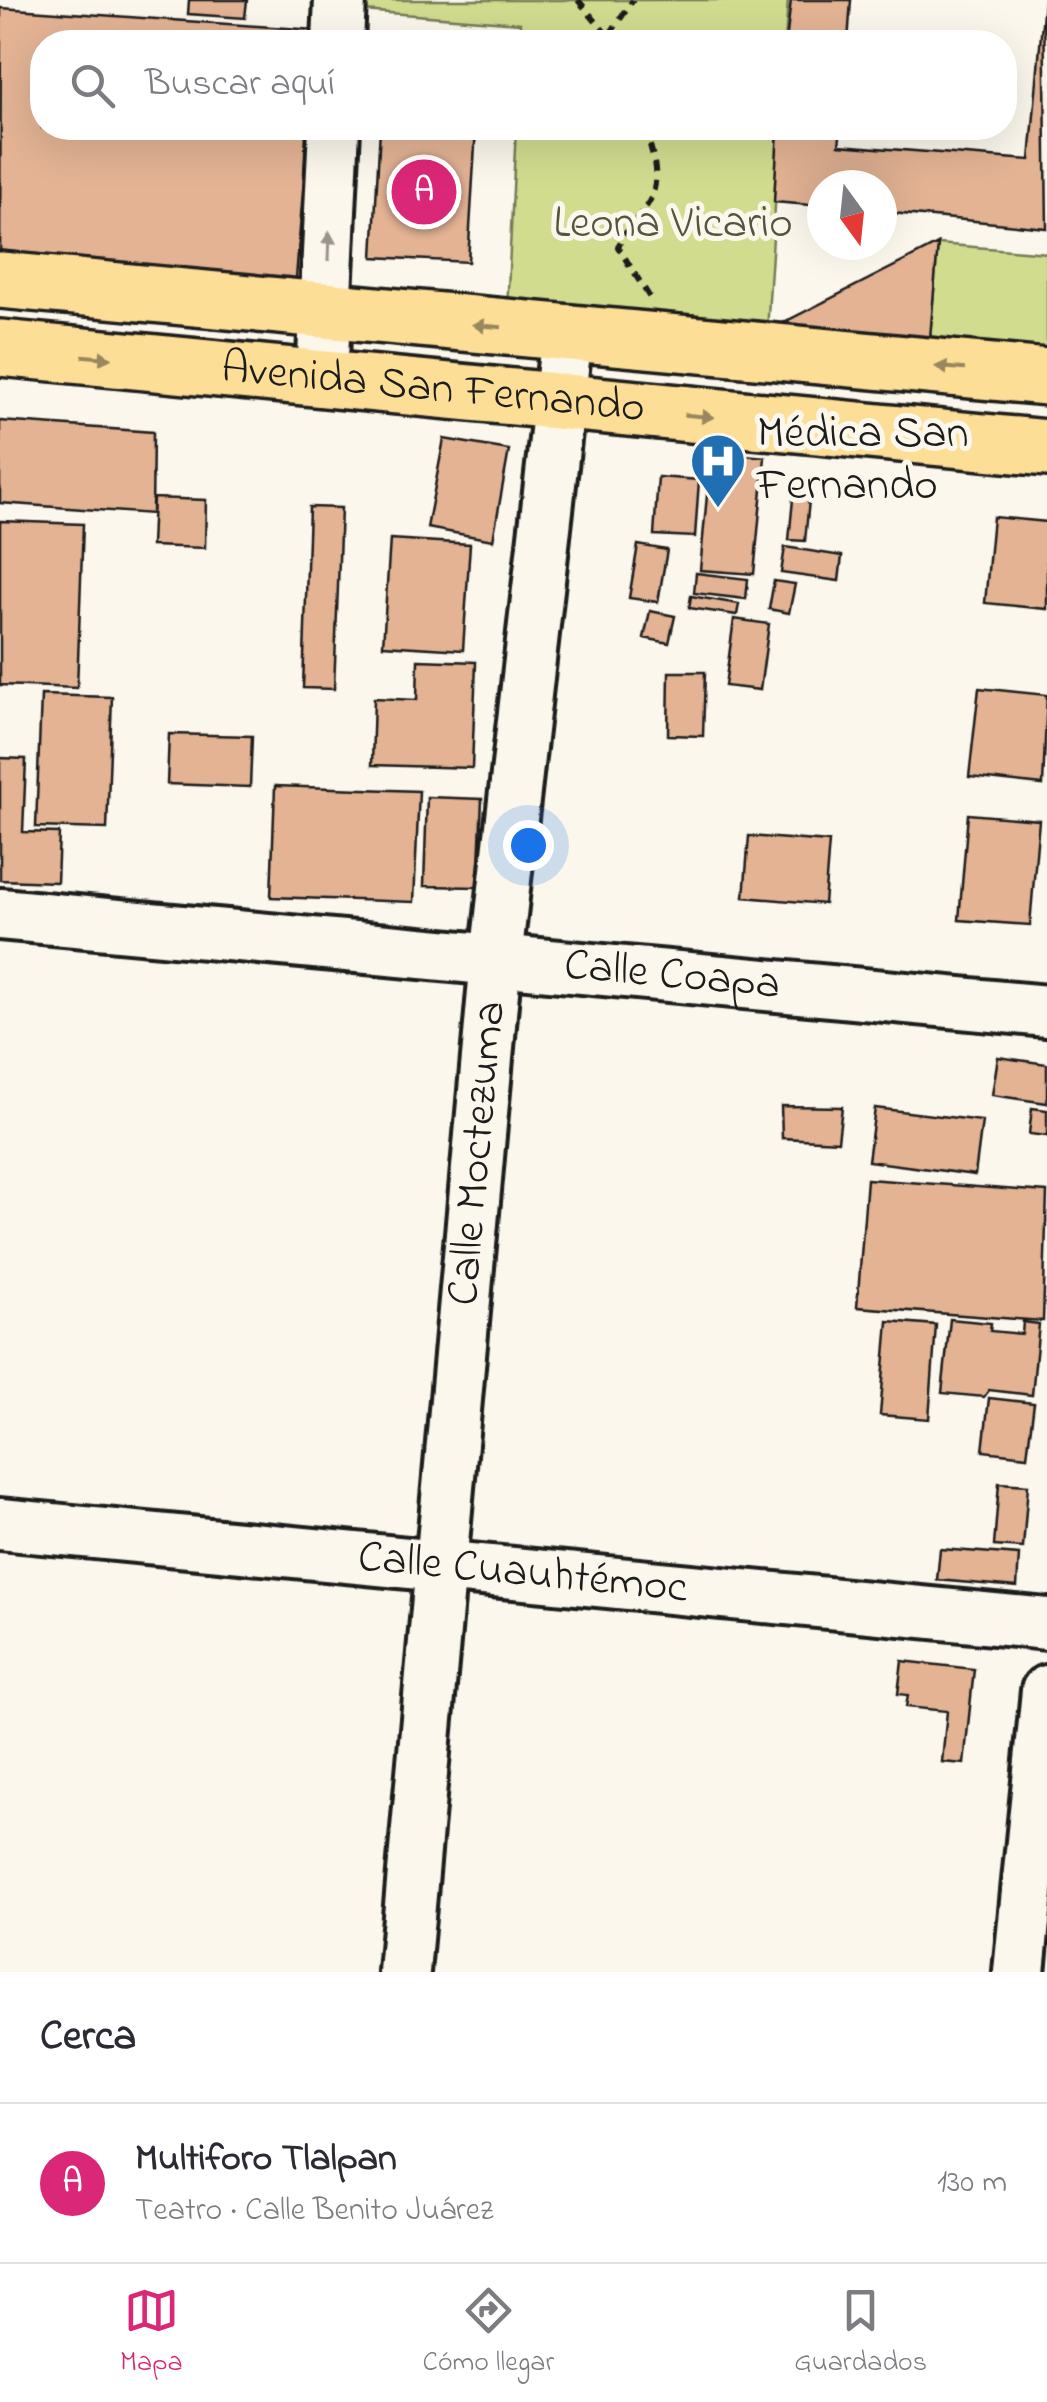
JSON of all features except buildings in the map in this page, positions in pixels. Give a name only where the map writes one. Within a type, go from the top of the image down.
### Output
[{"type":"main road","name":"Avenida San Fernando","points":[[0,280],[1047,377]]},
{"type":"main road","name":"Avenida San Fernando","points":[[0,348],[1047,448]]},
{"type":"street","points":[[339,30],[340,0]]},
{"type":"street","points":[[322,378],[334,140]]},
{"type":"street","name":"Calle Moctezuma","points":[[404,1972],[496,960],[567,334]]},
{"type":"street","name":"Calle Coapa","points":[[0,914],[1047,1010]]},
{"type":"street","name":"Calle Cuauhtémoc","points":[[0,1524],[1047,1624]]},
{"type":"street","points":[[1019,1972],[1047,1690]]},
{"type":"path","points":[[578,0],[605,30]]},
{"type":"path","points":[[616,30],[633,0]]},
{"type":"path","points":[[649,140],[656,167],[651,199],[627,225],[618,247],[652,302],[660,342]]},
{"type":"green space","points":[[351,0],[788,0],[786,30],[520,30],[520,23],[350,10]]},
{"type":"green space","name":"Leona Vicario","points":[[515,140],[779,140],[767,331],[507,310]]},
{"type":"green space","points":[[938,244],[1047,253],[1047,348],[930,338]]},
{"type":"place","name":"Multiforo Tlalpan","points":[[424,192]]},
{"type":"place","name":"Médica San Fernando","points":[[718,510]]}]
